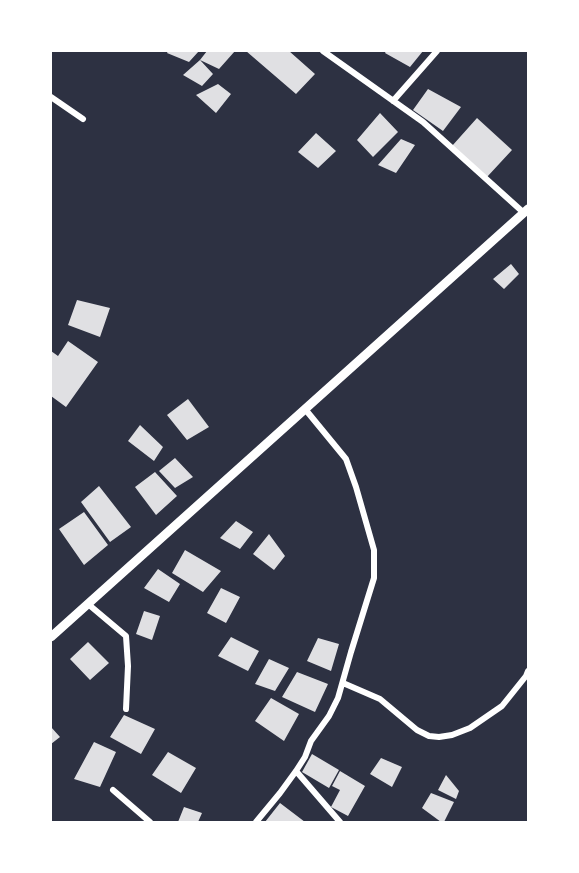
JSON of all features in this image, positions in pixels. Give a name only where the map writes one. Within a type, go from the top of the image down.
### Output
[{"type":"street","points":[[51,637],[526,211],[423,122],[323,51]]},
{"type":"street","points":[[393,101],[437,51]]},
{"type":"street","points":[[51,97],[83,119]]},
{"type":"street","points":[[256,822],[296,771],[311,741],[338,698],[374,578],[374,550],[346,459],[305,409]]},
{"type":"street","points":[[88,604],[126,636],[128,666],[126,709]]},
{"type":"street","points":[[343,683],[380,699],[417,730],[429,736],[439,737],[470,728],[502,706],[528,671]]},
{"type":"street","points":[[296,771],[340,822]]},
{"type":"street","points":[[113,790],[150,822]]},
{"type":"building","points":[[168,51],[199,51],[189,62],[167,53]]},
{"type":"building","points":[[207,51],[235,51],[219,69],[200,60]]},
{"type":"building","points":[[246,51],[289,51],[315,74],[296,94]]},
{"type":"building","points":[[386,51],[423,51],[410,67],[385,53]]},
{"type":"building","points":[[200,60],[213,74],[202,86],[183,75]]},
{"type":"building","points":[[218,84],[231,94],[216,113],[196,95]]},
{"type":"building","points":[[428,89],[461,107],[443,131],[413,110]]},
{"type":"building","points":[[380,113],[398,132],[373,157],[357,140]]},
{"type":"building","points":[[477,118],[512,150],[487,177],[452,146]]},
{"type":"building","points":[[316,133],[336,151],[318,168],[298,152]]},
{"type":"building","points":[[401,139],[415,145],[396,173],[378,165]]},
{"type":"building","points":[[511,264],[519,274],[504,289],[493,279]]},
{"type":"building","points":[[77,300],[110,308],[100,337],[68,325]]},
{"type":"building","points":[[68,341],[98,362],[66,407],[51,396],[51,351],[58,356]]},
{"type":"building","points":[[188,399],[209,427],[187,440],[167,415]]},
{"type":"building","points":[[140,425],[163,447],[154,461],[128,441]]},
{"type":"building","points":[[175,458],[193,477],[175,488],[159,471]]},
{"type":"building","points":[[155,472],[177,496],[156,515],[135,487]]},
{"type":"building","points":[[99,486],[131,527],[110,542],[81,502]]},
{"type":"building","points":[[84,512],[108,545],[84,565],[59,529]]},
{"type":"building","points":[[236,521],[253,532],[240,549],[220,538]]},
{"type":"building","points":[[269,534],[285,556],[274,570],[253,554]]},
{"type":"building","points":[[185,550],[221,571],[203,592],[172,573]]},
{"type":"building","points":[[158,569],[180,584],[169,602],[144,588]]},
{"type":"building","points":[[221,588],[240,597],[226,623],[207,613]]},
{"type":"building","points":[[144,611],[160,616],[152,640],[136,634]]},
{"type":"building","points":[[231,637],[259,651],[248,671],[218,656]]},
{"type":"building","points":[[318,638],[339,644],[331,671],[307,661]]},
{"type":"building","points":[[88,642],[109,663],[90,680],[70,659]]},
{"type":"building","points":[[269,659],[289,668],[275,691],[255,684]]},
{"type":"building","points":[[297,672],[328,684],[315,712],[282,697]]},
{"type":"building","points":[[271,698],[299,714],[284,741],[255,721]]},
{"type":"building","points":[[124,715],[155,729],[141,754],[110,737]]},
{"type":"building","points":[[51,727],[60,737],[51,744]]},
{"type":"building","points":[[94,742],[116,752],[100,787],[74,779]]},
{"type":"building","points":[[168,752],[196,768],[181,793],[152,775]]},
{"type":"building","points":[[312,754],[339,770],[329,788],[302,772]]},
{"type":"building","points":[[381,758],[402,767],[392,787],[370,774]]},
{"type":"building","points":[[340,771],[365,786],[348,816],[331,807],[340,790],[332,786]]},
{"type":"building","points":[[446,775],[459,791],[456,799],[438,790]]},
{"type":"building","points":[[431,793],[454,802],[444,822],[422,808]]},
{"type":"building","points":[[280,803],[305,822],[265,822]]},
{"type":"building","points":[[184,807],[202,813],[198,822],[178,822]]}]
